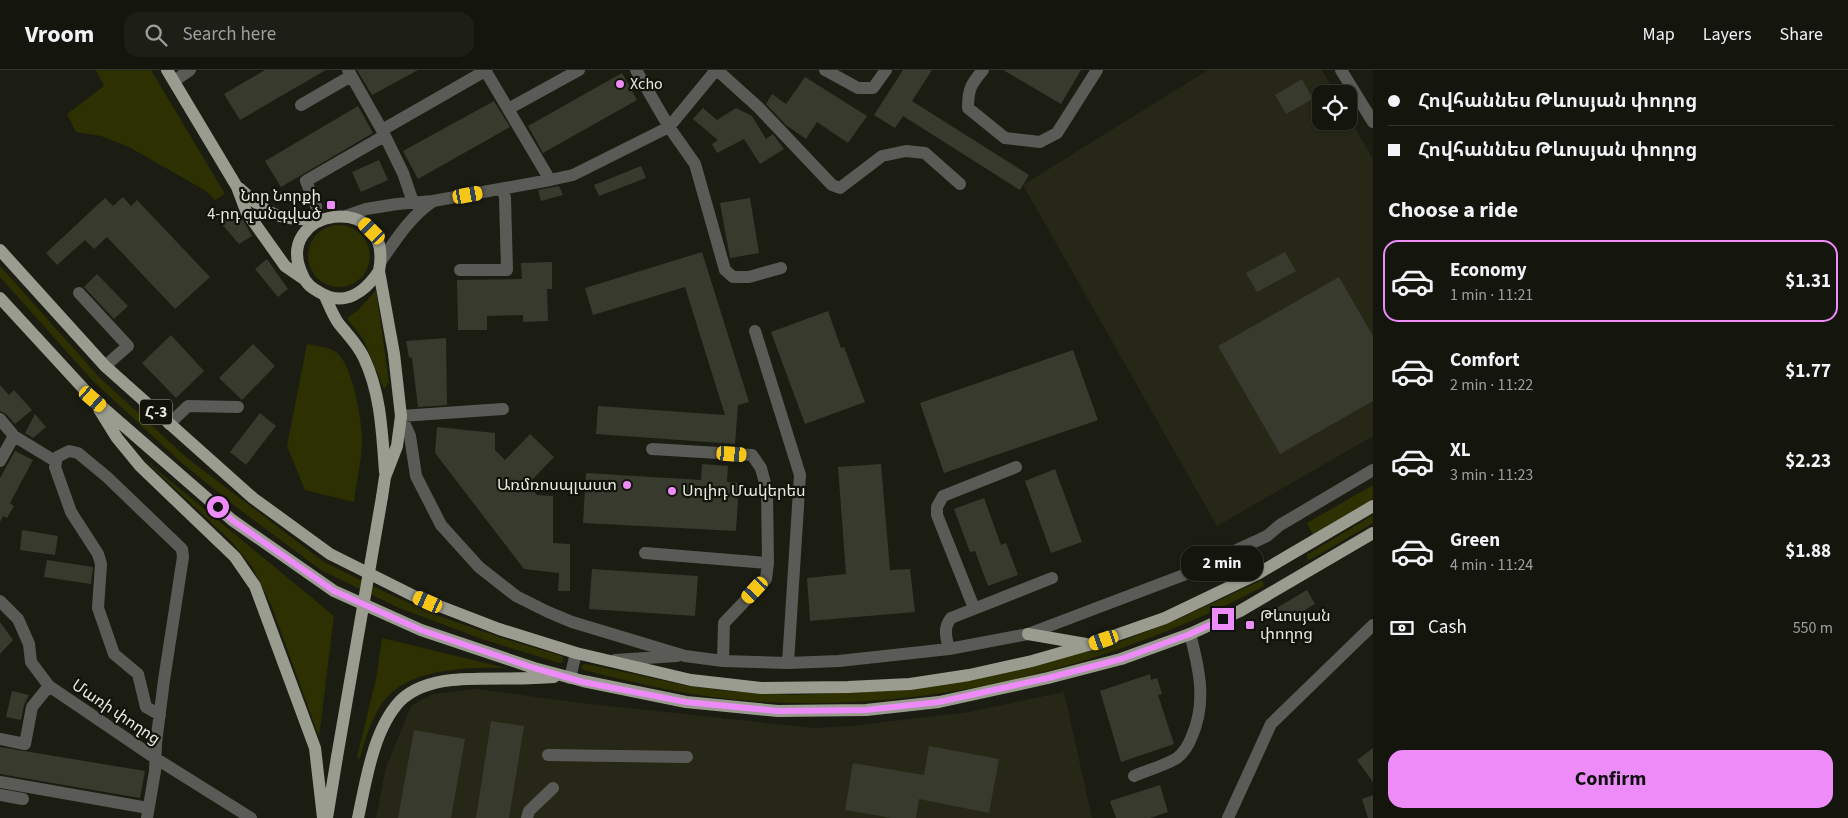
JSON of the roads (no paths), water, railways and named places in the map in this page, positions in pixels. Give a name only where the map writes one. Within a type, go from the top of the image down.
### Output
[{"type":"main road","points":[[170,76],[237,187],[246,211],[285,266],[304,279]]},
{"type":"main road","points":[[237,187],[260,207],[272,214],[290,219],[319,219],[346,216],[361,220],[372,231],[377,241],[401,416],[397,446],[385,477]]},
{"type":"main road","points":[[319,219],[305,232],[300,241],[298,251],[298,261],[304,279],[310,287],[325,296],[336,298],[355,295],[371,283],[380,266]]},
{"type":"main road","name":"Հ-3","points":[[0,250],[105,366],[252,498],[330,554],[440,607],[499,629],[576,653],[691,680],[760,688],[848,688],[910,684],[969,675],[1032,661],[1088,645],[1165,618],[1259,574],[1373,506]]},
{"type":"main road","points":[[325,296],[338,322],[352,338],[364,358],[372,380],[379,403],[385,477],[327,818]]},
{"type":"main road","name":"Հ-3","points":[[0,298],[93,399],[232,520],[334,591],[421,630],[534,668],[567,677],[686,702],[778,711],[866,710],[939,702],[1048,678],[1121,659],[1190,634],[1240,611],[1373,533]]},
{"type":"main road","points":[[93,399],[117,438],[140,466],[235,557],[255,586],[315,748],[323,818]]},
{"type":"main road","points":[[1304,548],[1301,558],[1304,564],[1315,567]]},
{"type":"main road","points":[[1259,574],[1272,574],[1276,580],[1271,592]]},
{"type":"main road","points":[[1028,634],[1088,645]]},
{"type":"main road","points":[[358,818],[368,770],[378,740],[400,700],[420,688],[451,680],[567,677]]},
{"type":"street","points":[[170,76],[190,70]]},
{"type":"street","points":[[319,219],[306,181],[485,70],[550,180]]},
{"type":"street","points":[[508,110],[579,70]]},
{"type":"street","points":[[636,70],[669,127],[695,164],[725,270],[733,277],[749,277],[781,268]]},
{"type":"street","points":[[346,216],[366,209],[433,201],[573,175],[669,127],[717,70],[758,107],[832,185],[840,188],[882,156],[906,151],[926,153],[960,184]]},
{"type":"street","points":[[825,70],[858,88],[873,88],[886,70]]},
{"type":"street","points":[[982,70],[968,92],[968,108],[1005,138],[1040,142],[1057,133],[1097,70]]},
{"type":"street","points":[[1340,70],[1373,122]]},
{"type":"street","points":[[301,105],[350,73],[403,173],[413,202]]},
{"type":"street","points":[[460,270],[507,270],[505,198],[503,189]]},
{"type":"street","points":[[380,266],[406,224],[433,201]]},
{"type":"street","points":[[79,293],[128,346],[105,366]]},
{"type":"street","points":[[755,331],[800,475],[788,663]]},
{"type":"street","points":[[169,424],[188,406],[238,408]]},
{"type":"street","points":[[503,408],[401,416],[410,436],[416,476],[441,525],[479,567],[516,596],[548,612],[572,622],[685,656],[723,661],[788,663],[839,661],[949,649],[1028,634],[1181,576],[1267,536],[1280,526],[1373,470]]},
{"type":"street","points":[[0,419],[14,436],[54,461]]},
{"type":"street","points":[[0,461],[14,436]]},
{"type":"street","points":[[652,449],[752,456],[762,468],[767,491],[768,562],[766,579],[724,623],[723,661]]},
{"type":"street","points":[[0,782],[147,813],[155,771],[160,715],[183,557],[182,549],[107,477],[78,453],[69,451],[56,456],[54,461],[55,467],[71,512],[98,554],[101,564],[98,608],[114,654],[138,674],[146,707],[160,715]]},
{"type":"street","points":[[974,608],[937,515],[937,507],[943,496],[1016,468]]},
{"type":"street","points":[[646,553],[768,562]]},
{"type":"street","points":[[949,649],[945,631],[947,623],[951,618],[1052,578]]},
{"type":"street","name":"Մառի փողոց","points":[[0,601],[18,619],[29,644],[31,662],[49,686],[155,758],[252,818]]},
{"type":"street","points":[[1228,818],[1271,724],[1373,625]]},
{"type":"street","points":[[1134,776],[1178,757],[1187,748],[1196,729],[1201,708],[1202,691],[1190,634]]},
{"type":"street","points":[[567,677],[576,653]]},
{"type":"street","points":[[608,661],[685,656]]},
{"type":"street","points":[[0,739],[25,744],[32,707],[49,686]]},
{"type":"street","points":[[548,755],[687,757]]},
{"type":"street","points":[[527,818],[529,811],[554,788]]},
{"type":"street","points":[[0,794],[23,799]]},
{"type":"place","name":"Xcho","points":[[620,84]]},
{"type":"place","name":"Նոր Նորքի 4-րդ զանգված","points":[[331,205]]},
{"type":"place","name":"Առմռոսպլաստ","points":[[627,485]]},
{"type":"place","name":"Սոլիդ Մակերես","points":[[672,491]]},
{"type":"place","name":"Թևոսյան փողոց","points":[[1250,625]]}]
